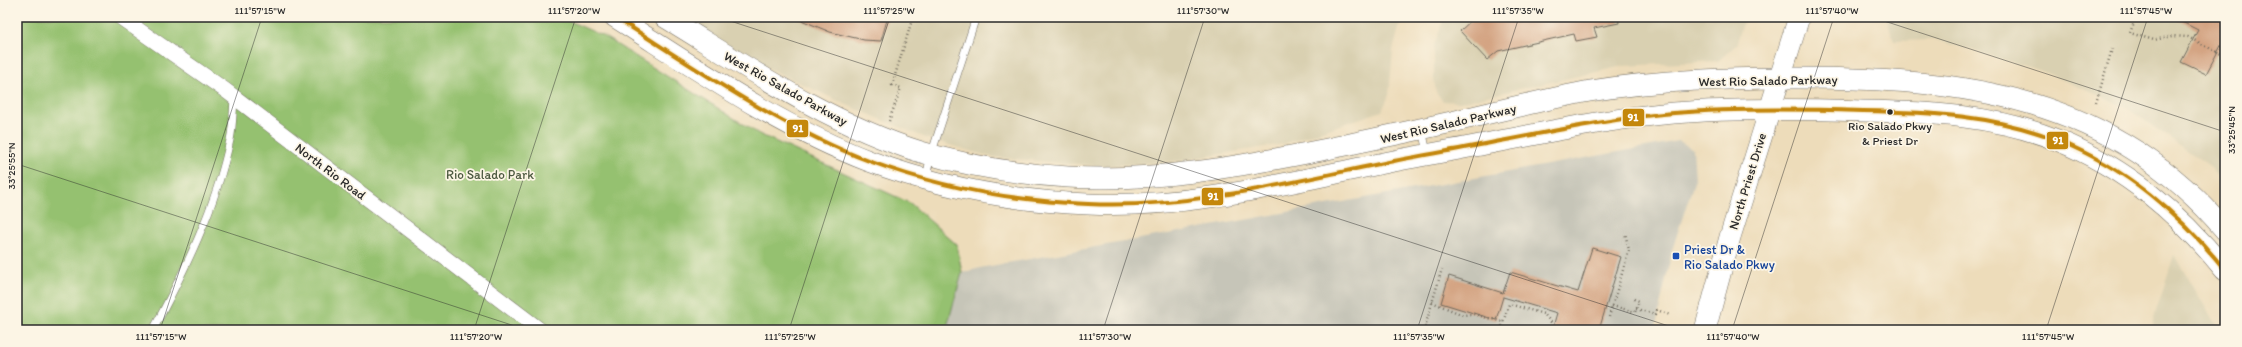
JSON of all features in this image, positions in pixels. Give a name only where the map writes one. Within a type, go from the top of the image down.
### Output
[{"type":"main road","name":"West Rio Salado Parkway","points":[[615,17],[728,88],[785,121],[871,161],[925,178],[972,189],[1042,200],[1089,204],[1149,204],[1241,192],[1427,154],[1619,119],[1696,111],[1893,112],[1995,121],[2023,128],[2061,142],[2122,173],[2152,194],[2201,241],[2225,270]]},
{"type":"main road","name":"West Rio Salado Parkway","points":[[665,17],[816,108],[872,133],[931,155],[999,169],[1037,174],[1100,178],[1141,177],[1226,169],[1422,129],[1593,91],[1636,85],[1689,81],[1780,78],[1919,82],[1982,91],[2042,107],[2099,129],[2133,149],[2202,203],[2225,230]]},
{"type":"main road","name":"North Priest Drive","points":[[1705,330],[1727,246],[1800,17]]},
{"type":"main road","points":[[2122,173],[2145,174],[2155,180],[2225,243]]},
{"type":"street","name":"North Rio Road","points":[[120,17],[234,97],[540,330]]},
{"type":"lane","points":[[925,178],[931,155],[976,17]]},
{"type":"lane","points":[[153,330],[201,230],[219,182],[230,140],[234,97]]},
{"type":"lane","points":[[1422,129],[1427,154]]},
{"type":"path","points":[[889,122],[901,88],[892,85],[913,17]]},
{"type":"path","points":[[2136,17],[2130,34],[2154,40],[2173,36],[2188,37],[2225,56]]},
{"type":"path","points":[[2096,103],[2112,49]]},
{"type":"path","points":[[1609,317],[1629,250],[1625,233]]},
{"type":"path","points":[[1425,327],[1442,270]]},
{"type":"path","points":[[1612,306],[1635,312],[1639,301],[1634,299]]},
{"type":"path","points":[[1432,302],[1464,315],[1472,314],[1503,322]]},
{"type":"path","points":[[1501,330],[1509,304],[1544,314],[1555,327]]},
{"type":"path","points":[[1636,309],[1656,314],[1657,310],[1670,315]]},
{"type":"shaded area","points":[[682,17],[1402,17],[1393,50],[1389,95],[1382,111],[1283,144],[1178,161],[1102,166],[991,157],[926,138],[847,105],[751,60]]},
{"type":"shaded area","points":[[1444,17],[1745,17],[1736,45],[1718,61],[1623,66],[1460,102],[1443,101],[1436,92],[1434,79],[1434,46]]},
{"type":"shaded area","points":[[1886,17],[2225,17],[2225,183],[2211,167],[2124,106],[2039,70],[1936,40],[1894,41]]},
{"type":"shaded area","points":[[1679,141],[1693,149],[1695,179],[1672,250],[1655,330],[946,330],[962,273],[980,268]]},
{"type":"shaded area","points":[[2174,255],[2219,330],[2150,330]]},
{"type":"green space","name":"Rio Salado Park","points":[[17,17],[560,17],[603,36],[759,134],[910,203],[957,245],[962,273],[946,330],[17,330]]},
{"type":"building","points":[[794,17],[888,17],[881,41],[864,40],[830,32]]},
{"type":"building","points":[[1475,17],[1618,17],[1619,23],[1594,28],[1597,37],[1576,41],[1574,34],[1498,51],[1487,60],[1460,31]]},
{"type":"building","points":[[2172,17],[2225,17],[2225,38],[2206,74],[2181,62],[2198,30]]},
{"type":"building","points":[[1592,248],[1621,257],[1599,330],[1552,330],[1557,313],[1503,297],[1496,320],[1441,303],[1449,276],[1503,293],[1510,272],[1578,292]]},
{"type":"transit line","name":"91","points":[[615,17],[707,76],[770,114],[835,147],[869,161],[922,178],[1005,196],[1033,200],[1088,204],[1127,204],[1204,198],[1280,185],[1407,158],[1584,125],[1651,115],[1721,110],[1768,109],[1912,112],[1961,116],[2010,125],[2057,140],[2082,151],[2106,164],[2150,194],[2189,230],[2225,270]]},
{"type":"place","name":"Rio Salado Pkwy & Priest Dr","points":[[1890,112]]},
{"type":"place","name":"Priest Dr & Rio Salado Pkwy","points":[[1676,256]]}]
